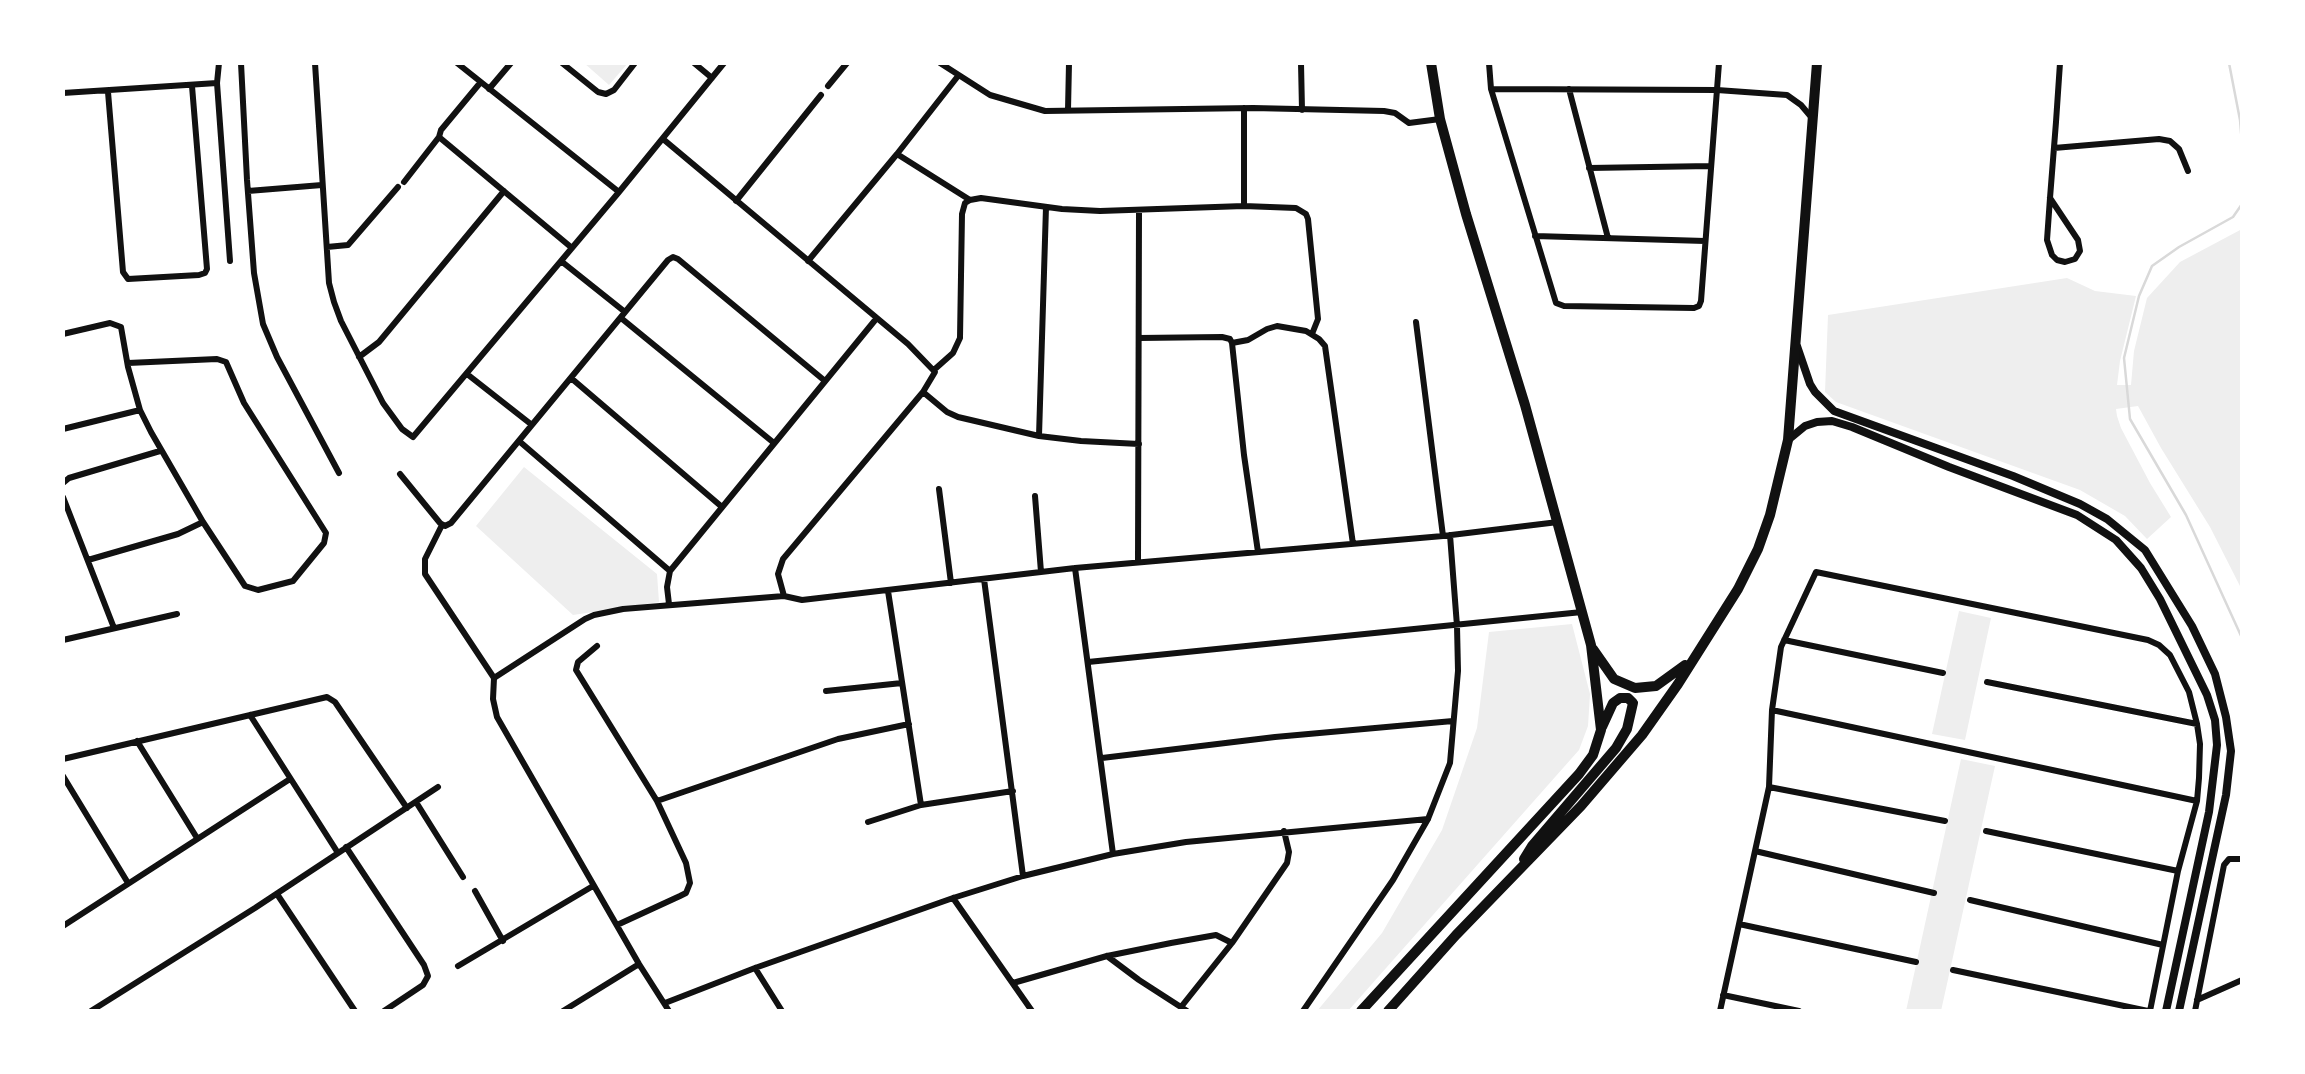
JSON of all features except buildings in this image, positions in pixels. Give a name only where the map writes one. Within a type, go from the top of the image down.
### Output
[{"type":"main road","points":[[1431,63],[1440,119],[1591,645],[1601,730]]},
{"type":"main road","points":[[1388,1011],[1456,935],[1581,806],[1642,735],[1738,589],[1758,549],[1768,524],[1787,440],[1817,63]]},
{"type":"main road","points":[[1796,343],[1810,384],[1834,411],[2012,476],[2080,503],[2107,519],[2146,550],[2192,626],[2215,674],[2231,751],[2226,795],[2179,1011]]},
{"type":"main road","points":[[1787,440],[1805,426],[1832,421],[2077,515],[2101,528],[2125,549],[2160,599],[2207,695],[2215,720],[2217,745],[2209,812],[2166,1011]]},
{"type":"main road","points":[[1591,645],[1615,680],[1634,688],[1656,686],[1692,659]]},
{"type":"main road","points":[[1361,1011],[1594,755],[1601,730],[1613,704],[1620,698],[1628,698],[1633,703],[1633,712],[1616,748],[1532,846],[1511,879]]},
{"type":"street","points":[[219,63],[217,83],[230,261]]},
{"type":"street","points":[[241,63],[254,273],[266,334],[339,473]]},
{"type":"street","points":[[315,63],[329,283],[341,321],[383,403],[402,429],[413,437],[724,63]]},
{"type":"street","points":[[457,63],[619,192]]},
{"type":"street","points":[[489,89],[511,63]]},
{"type":"street","points":[[562,63],[598,92],[606,94],[614,90],[635,63]]},
{"type":"street","points":[[694,63],[712,78]]},
{"type":"street","points":[[828,86],[847,63]]},
{"type":"street","points":[[940,63],[990,94],[1045,111],[1244,108],[1390,111],[1413,123],[1440,119]]},
{"type":"street","points":[[1068,110],[1069,63]]},
{"type":"street","points":[[1301,63],[1302,110]]},
{"type":"street","points":[[1489,63],[1491,89],[1554,301],[1564,306],[1690,307],[1696,307],[1701,301],[1719,63]]},
{"type":"street","points":[[2050,198],[2078,240],[2080,251],[2075,259],[2057,261],[2049,248],[2050,198],[2060,63]]},
{"type":"street","points":[[808,261],[958,76]]},
{"type":"street","points":[[63,93],[217,83]]},
{"type":"street","points":[[327,247],[348,245],[439,138],[441,130],[480,83]]},
{"type":"street","points":[[108,92],[122,272],[128,279],[205,273],[207,263],[192,86]]},
{"type":"street","points":[[1491,89],[1717,90],[1787,95],[1801,105],[1812,119]]},
{"type":"street","points":[[1569,89],[1608,238]]},
{"type":"street","points":[[736,201],[821,94]]},
{"type":"street","points":[[1244,108],[1244,206]]},
{"type":"street","points":[[439,138],[572,248]]},
{"type":"street","points":[[663,139],[935,369]]},
{"type":"street","points":[[2054,148],[2159,139],[2170,141],[2179,149],[2188,171]]},
{"type":"street","points":[[897,154],[970,200]]},
{"type":"street","points":[[1589,168],[1711,166]]},
{"type":"street","points":[[248,191],[322,185]]},
{"type":"street","points":[[359,357],[379,342],[504,191]]},
{"type":"street","points":[[784,596],[778,574],[783,559],[923,392],[934,377],[935,369],[953,353],[960,338],[962,214],[965,203],[970,200],[981,198],[1100,211],[1244,206],[1290,207],[1301,210],[1308,219],[1318,319],[1312,334]]},
{"type":"street","points":[[1039,436],[1046,207]]},
{"type":"street","points":[[1138,562],[1139,210]]},
{"type":"street","points":[[1535,236],[1705,241]]},
{"type":"street","points":[[442,525],[448,525],[454,520],[668,260],[676,258],[825,381]]},
{"type":"street","points":[[561,261],[774,443]]},
{"type":"street","points":[[670,604],[667,587],[670,571],[876,319]]},
{"type":"street","points":[[1303,1011],[1393,880],[1428,819],[1450,764],[1458,671],[1457,626],[1447,536],[1416,322]]},
{"type":"street","points":[[63,334],[110,323],[118,324],[123,331],[128,363],[141,410],[160,451],[202,522],[245,586],[258,590],[293,581],[324,543],[326,533],[244,403],[226,362],[217,359],[128,363]]},
{"type":"street","points":[[1233,344],[1277,326],[1312,334],[1325,346],[1353,544]]},
{"type":"street","points":[[1139,338],[1222,337],[1230,339],[1233,344],[1244,454],[1258,552]]},
{"type":"street","points":[[467,373],[532,425]]},
{"type":"street","points":[[571,378],[722,507]]},
{"type":"street","points":[[923,392],[947,412],[958,417],[1039,436],[1139,444]]},
{"type":"street","points":[[63,429],[141,410]]},
{"type":"street","points":[[519,441],[670,571]]},
{"type":"street","points":[[63,483],[69,478],[160,451]]},
{"type":"street","points":[[400,474],[442,525]]},
{"type":"street","points":[[939,489],[951,583]]},
{"type":"street","points":[[1035,496],[1041,572]]},
{"type":"street","points":[[63,497],[114,628]]},
{"type":"street","points":[[88,561],[178,534],[202,522]]},
{"type":"street","points":[[494,678],[594,615],[670,604],[784,596],[802,600],[1075,568],[1447,536],[1558,523]]},
{"type":"street","points":[[442,525],[425,559],[425,574],[494,678],[493,699],[497,717],[593,886],[669,1011]]},
{"type":"street","points":[[1075,568],[1113,854]]},
{"type":"street","points":[[1720,1011],[1769,787],[1772,710],[1781,647],[1816,572],[2148,640],[2170,655],[2189,692],[2200,744],[2197,801],[2178,871],[2149,1011],[1954,970]]},
{"type":"street","points":[[984,579],[1023,876]]},
{"type":"street","points":[[888,591],[921,805]]},
{"type":"street","points":[[1088,662],[1457,626],[1581,609]]},
{"type":"street","points":[[63,640],[177,614]]},
{"type":"street","points":[[1784,640],[1943,673]]},
{"type":"street","points":[[597,646],[578,662],[576,670],[657,801],[687,863],[689,888],[680,896],[617,925]]},
{"type":"street","points":[[1987,681],[2197,724]]},
{"type":"street","points":[[826,691],[902,682]]},
{"type":"street","points":[[63,759],[327,696],[335,702],[407,808]]},
{"type":"street","points":[[1772,710],[2197,801]]},
{"type":"street","points":[[250,715],[338,853]]},
{"type":"street","points":[[1102,758],[1275,737],[1453,721]]},
{"type":"street","points":[[657,801],[838,739],[909,724]]},
{"type":"street","points":[[137,741],[197,838]]},
{"type":"street","points":[[63,776],[128,883]]},
{"type":"street","points":[[63,926],[290,779]]},
{"type":"street","points":[[91,1011],[277,894],[438,787]]},
{"type":"street","points":[[1769,787],[1945,821]]},
{"type":"street","points":[[868,822],[921,805],[1013,791]]},
{"type":"street","points":[[416,802],[463,877]]},
{"type":"street","points":[[665,1003],[953,898],[1023,876],[1113,854],[1186,842],[1284,831],[1428,819]]},
{"type":"street","points":[[1107,956],[1184,1009],[1287,863],[1289,852],[1284,831]]},
{"type":"street","points":[[1986,831],[2178,871]]},
{"type":"street","points":[[346,847],[424,965],[428,976],[424,985],[384,1011]]},
{"type":"street","points":[[1755,851],[1934,893]]},
{"type":"street","points":[[2195,1011],[2224,865],[2229,859],[2242,859]]},
{"type":"street","points":[[458,966],[593,886]]},
{"type":"street","points":[[475,891],[503,941]]},
{"type":"street","points":[[277,894],[355,1011]]},
{"type":"street","points":[[953,898],[1032,1011]]},
{"type":"street","points":[[1970,900],[2163,945]]},
{"type":"street","points":[[1739,924],[1916,962]]},
{"type":"street","points":[[1013,983],[1107,956],[1216,935],[1232,943]]},
{"type":"street","points":[[563,1011],[639,964]]},
{"type":"street","points":[[755,968],[782,1011]]},
{"type":"street","points":[[2197,1000],[2242,980]]},
{"type":"street","points":[[1723,995],[1799,1011]]},
{"type":"shaded area","points":[[584,63],[628,63],[609,85]]},
{"type":"shaded area","points":[[2242,229],[2242,590],[2210,527],[2138,406],[2116,409],[2117,416],[2150,483],[2171,517],[2147,539],[2125,516],[2080,490],[1836,402],[1825,392],[1828,315],[2067,278],[2095,291],[2136,296],[2117,385],[2131,385],[2134,351],[2147,298],[2180,262]]},
{"type":"shaded area","points":[[524,467],[657,574],[659,602],[573,615],[476,526]]},
{"type":"shaded area","points":[[1959,611],[1991,618],[1965,740],[1932,734]]},
{"type":"shaded area","points":[[1572,624],[1590,694],[1588,726],[1579,750],[1348,1011],[1317,1011],[1382,933],[1442,830],[1477,728],[1489,632]]},
{"type":"shaded area","points":[[1961,759],[1995,766],[1941,1011],[1906,1011]]},
{"type":"waterway","points":[[2229,63],[2242,144]]},
{"type":"waterway","points":[[2242,204],[2233,217],[2179,247],[2152,266],[2139,296],[2124,358],[2130,419],[2186,515],[2242,638]]}]
